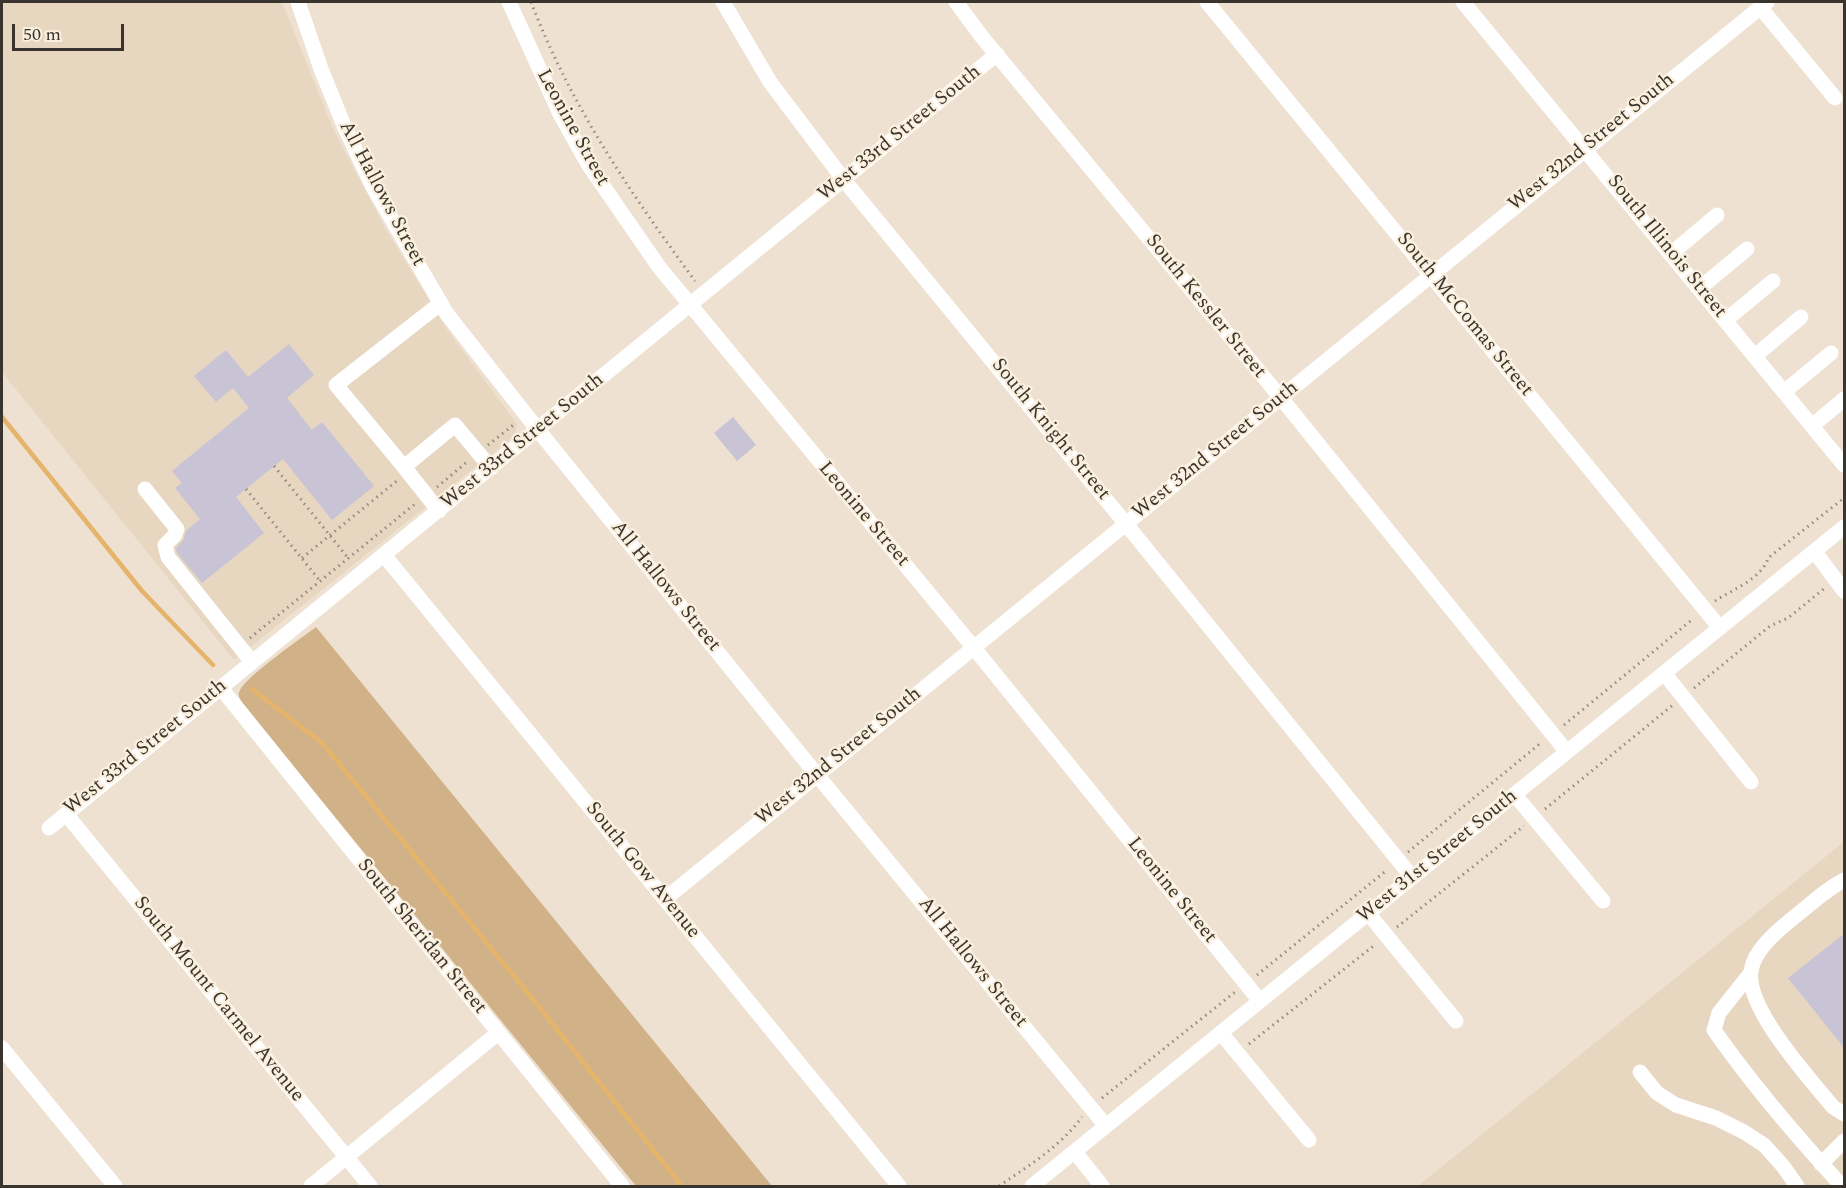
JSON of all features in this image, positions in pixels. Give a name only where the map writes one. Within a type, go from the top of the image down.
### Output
[{"type":"street","name":"All Hallows Street","points":[[298,2],[325,80],[350,139],[447,314],[817,775],[1106,1126]]},
{"type":"street","name":"Leonine Street","points":[[509,2],[560,114],[588,164],[654,260],[974,648],[1260,1001]]},
{"type":"street","name":"South Knight Street","points":[[723,2],[770,82],[844,180],[1412,877]]},
{"type":"street","name":"South Kessler Street","points":[[956,2],[1281,398],[1567,752]]},
{"type":"street","name":"South McComas Street","points":[[1207,2],[1720,628]]},
{"type":"street","name":"South Illinois Street","points":[[1463,2],[1586,148],[1845,465]]},
{"type":"street","points":[[1763,4],[1835,98]]},
{"type":"street","name":"West 32nd Street South","points":[[664,899],[1763,4]]},
{"type":"street","name":"West 33rd Street South","points":[[49,828],[997,54]]},
{"type":"street","points":[[1672,254],[1718,215]]},
{"type":"street","points":[[1700,288],[1747,249]]},
{"type":"street","points":[[1726,320],[1773,281]]},
{"type":"street","points":[[439,510],[336,385],[441,303]]},
{"type":"street","points":[[1755,356],[1801,317]]},
{"type":"street","points":[[1784,392],[1831,353]]},
{"type":"street","points":[[1812,426],[1845,399]]},
{"type":"street","points":[[406,470],[455,425],[491,468]]},
{"type":"street","points":[[145,489],[177,529],[175,535],[165,545],[168,557],[252,662]]},
{"type":"street","name":"West 31st Street South","points":[[1032,1186],[1845,527]]},
{"type":"street","points":[[1815,552],[1845,591]]},
{"type":"street","name":"South Gow Avenue","points":[[384,555],[899,1186]]},
{"type":"street","points":[[1664,673],[1751,782]]},
{"type":"street","name":"South Sheridan Street","points":[[221,688],[622,1186]]},
{"type":"street","points":[[1515,795],[1603,901]]},
{"type":"street","name":"South Mount Carmel Avenue","points":[[66,814],[370,1186]]},
{"type":"street","points":[[1842,1186],[1806,1148],[1714,1030],[1719,1013],[1750,974],[1754,959],[1776,932],[1832,887],[1845,880]]},
{"type":"street","points":[[1368,913],[1456,1021]]},
{"type":"street","points":[[1750,974],[1756,999],[1772,1030],[1833,1107],[1845,1114]]},
{"type":"street","points":[[311,1186],[498,1033]]},
{"type":"street","points":[[1221,1033],[1309,1140]]},
{"type":"street","points":[[2,1048],[115,1186]]},
{"type":"street","points":[[1640,1072],[1657,1093],[1676,1105],[1716,1118],[1764,1145],[1797,1186]]},
{"type":"street","points":[[1821,1164],[1845,1141]]},
{"type":"street","points":[[1075,1152],[1102,1186]]},
{"type":"path","points":[[531,2],[559,69],[589,124],[633,195],[697,284]]},
{"type":"path","points":[[246,641],[322,583],[348,558],[517,422]]},
{"type":"path","points":[[274,466],[352,563]]},
{"type":"path","points":[[302,558],[406,470]]},
{"type":"path","points":[[246,489],[322,583]]},
{"type":"path","points":[[999,1186],[1048,1152],[1074,1128],[1090,1107],[1246,984],[1705,609],[1735,591],[1766,565],[1768,558],[1845,498]]},
{"type":"shaded area","points":[[2,2],[282,2],[334,131],[385,228],[446,328],[517,424],[516,432],[507,442],[234,660],[2,372]]},
{"type":"shaded area","points":[[316,627],[772,1186],[636,1186],[242,703],[239,693],[245,683],[275,657]]},
{"type":"shaded area","points":[[1844,842],[1844,1186],[1418,1186]]},
{"type":"building","points":[[289,344],[314,375],[287,398],[312,430],[322,422],[374,486],[332,520],[283,459],[236,497],[264,533],[202,583],[177,553],[176,548],[184,539],[186,531],[200,519],[175,488],[182,483],[172,471],[249,408],[233,388],[216,402],[194,376],[226,350],[248,377]]},
{"type":"building","points":[[733,417],[756,445],[737,461],[714,433]]},
{"type":"building","points":[[1845,933],[1845,1049],[1788,978]]},
{"type":"waterway","points":[[2,417],[142,591],[213,665]]},
{"type":"waterway","points":[[252,689],[322,743],[528,993],[682,1186]]}]
